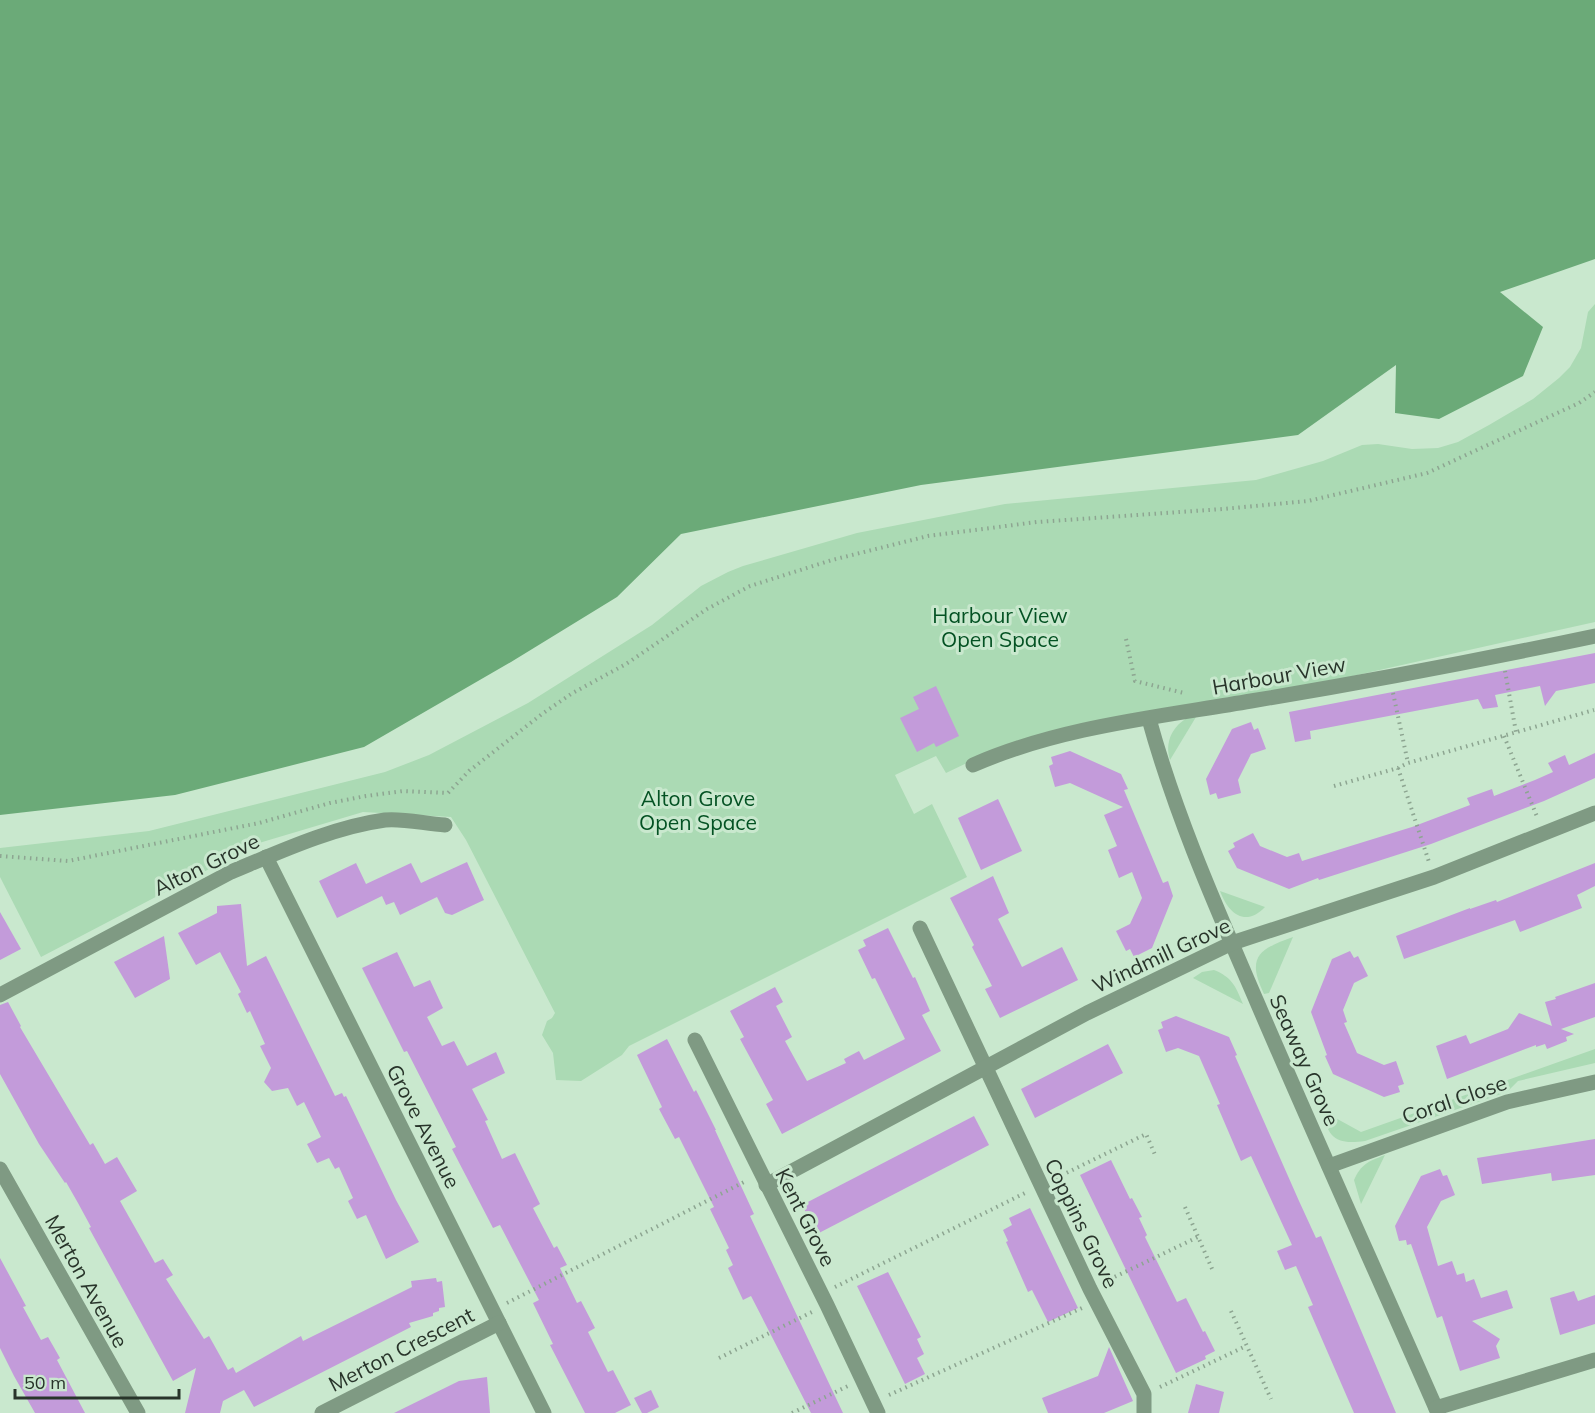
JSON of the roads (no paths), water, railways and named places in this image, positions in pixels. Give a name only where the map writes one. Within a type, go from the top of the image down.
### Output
[{"type":"street","name":"Harbour View","points":[[973,765],[1017,747],[1101,727],[1390,678],[1595,636]]},
{"type":"street","name":"Seaway Grove","points":[[1149,719],[1165,776],[1205,882],[1437,1411]]},
{"type":"street","name":"Windmill Grove","points":[[763,1179],[985,1069],[1087,1013],[1232,944],[1434,877],[1595,813]]},
{"type":"street","name":"Alton Grove","points":[[0,995],[231,872],[266,857],[346,828],[387,820],[445,825]]},
{"type":"street","name":"Grove Avenue","points":[[266,857],[544,1413]]},
{"type":"street","name":"Coppins Grove","points":[[920,928],[985,1069],[1144,1394],[1144,1413]]},
{"type":"street","name":"Kent Grove","points":[[695,1040],[824,1299],[875,1408]]},
{"type":"street","name":"Coral Close","points":[[1329,1166],[1508,1102],[1595,1082]]},
{"type":"street","name":"Merton Avenue","points":[[0,1169],[138,1413]]},
{"type":"street","name":"Merton Crescent","points":[[322,1413],[496,1317]]},
{"type":"street","points":[[1437,1411],[1595,1360]]},
{"type":"park label","name":"Harbour View Open Space","points":[[1000,627]]},
{"type":"park label","name":"Alton Grove Open Space","points":[[698,810]]}]
